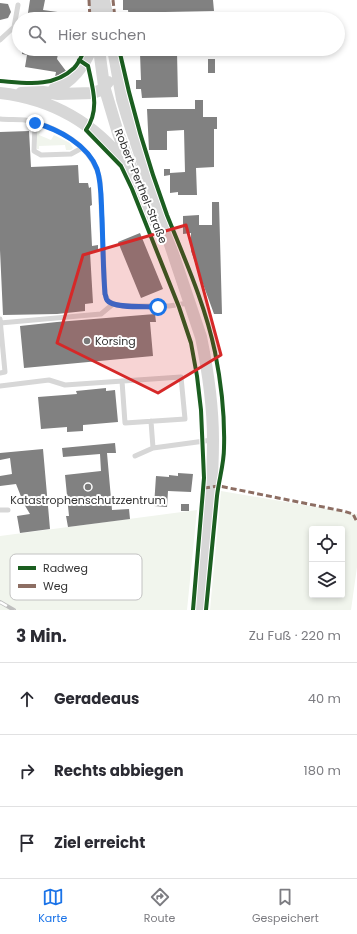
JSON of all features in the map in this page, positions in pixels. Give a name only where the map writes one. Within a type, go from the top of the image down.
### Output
[{"type":"street","points":[[95,0],[96,12]]},
{"type":"street","points":[[104,0],[107,12]]},
{"type":"street","points":[[49,91],[60,87],[70,79],[85,64],[88,56]]},
{"type":"street","name":"Robert-Perthel-Straße","points":[[100,56],[104,86],[118,133],[134,175],[189,300]]},
{"type":"street","name":"Robert-Perthel-Straße","points":[[114,56],[122,99],[201,337],[208,371],[213,440],[211,487],[200,610]]},
{"type":"street","points":[[104,86],[113,75],[116,63]]},
{"type":"street","points":[[2,93],[49,91],[104,86],[114,89],[122,99]]},
{"type":"street","points":[[2,93],[52,106],[89,126],[116,151],[134,175]]},
{"type":"lane","points":[[17,12],[18,5]]},
{"type":"lane","points":[[0,40],[12,29]]},
{"type":"lane","points":[[0,119],[23,120],[57,131],[82,148],[91,159],[100,180],[105,294],[108,301],[113,304],[158,307],[189,300]]},
{"type":"lane","points":[[35,123],[34,151],[37,154],[41,156],[71,154],[82,148]]},
{"type":"lane","points":[[0,323],[101,314],[113,304]]},
{"type":"lane","points":[[0,319],[5,372],[0,373]]},
{"type":"lane","points":[[0,386],[50,380],[65,385],[122,381],[181,377],[184,419],[125,423],[122,381]]},
{"type":"lane","points":[[151,421],[153,448]]},
{"type":"lane","points":[[135,456],[153,448],[213,440]]},
{"type":"lane","points":[[0,510],[8,510]]},
{"type":"highlighted area","points":[[186,225],[221,355],[158,393],[57,343],[83,255]]},
{"type":"shaded area","points":[[36,129],[41,129],[39,135],[51,140],[54,135],[70,143],[73,148],[71,150],[66,150],[65,145],[39,146],[39,149],[37,149]]},
{"type":"shaded area","points":[[221,491],[357,514],[357,567],[351,610],[210,610]]},
{"type":"shaded area","points":[[197,510],[187,610],[0,610],[0,536]]},
{"type":"building","points":[[30,0],[45,0],[43,10],[58,12],[28,12]]},
{"type":"building","points":[[123,0],[213,0],[214,11],[128,12],[128,10],[123,10]]},
{"type":"building","points":[[0,3],[8,4],[11,12],[8,18],[0,20]]},
{"type":"building","points":[[27,56],[58,56],[57,59],[66,71],[55,77],[56,72],[25,67]]},
{"type":"building","points":[[140,56],[177,56],[178,97],[142,98],[141,89],[136,89],[136,80],[141,80]]},
{"type":"building","points":[[208,59],[215,59],[215,73],[208,73]]},
{"type":"building","points":[[195,100],[203,100],[203,117],[217,117],[217,129],[214,129],[214,167],[196,168],[197,195],[178,195],[178,192],[170,193],[170,175],[164,176],[164,169],[170,169],[170,173],[185,172],[184,130],[167,131],[167,150],[149,150],[147,109],[195,109]]},
{"type":"building","points":[[29,131],[31,167],[78,165],[79,183],[88,183],[89,188],[91,187],[92,205],[90,206],[92,246],[98,245],[98,252],[90,252],[93,303],[85,304],[85,311],[57,314],[3,315],[0,250],[0,132]]},
{"type":"building","points":[[212,202],[219,202],[222,314],[214,314],[191,251],[191,233],[183,234],[183,216],[199,215],[199,225],[212,225]]},
{"type":"building","points":[[140,233],[163,289],[141,298],[118,242]]},
{"type":"building","name":"Korsing","points":[[155,314],[156,322],[150,322],[153,356],[24,368],[20,326]]},
{"type":"building","points":[[106,388],[106,391],[115,390],[118,422],[83,425],[83,431],[67,432],[67,427],[41,429],[38,397],[77,394],[76,391]]},
{"type":"building","points":[[115,443],[116,453],[107,453],[112,510],[129,509],[130,519],[68,527],[66,516],[69,516],[65,475],[101,471],[100,454],[63,457],[62,448]]},
{"type":"building","points":[[43,449],[50,529],[20,533],[17,516],[30,514],[24,504],[16,484],[0,486],[0,476],[12,474],[10,458],[0,460],[0,453]]},
{"type":"building","points":[[178,473],[193,474],[191,492],[168,491],[167,507],[154,506],[156,476],[178,476]]},
{"type":"building","points":[[181,504],[189,504],[189,511],[181,511]]},
{"type":"railway","points":[[0,602],[14,610]]},
{"type":"marked path","points":[[89,0],[90,12]]},
{"type":"marked path","points":[[113,0],[114,12]]},
{"type":"marked path","points":[[204,488],[219,486],[343,511],[353,514],[357,522]]},
{"type":"cycle path","points":[[0,81],[39,83],[57,79],[74,68],[82,56]]},
{"type":"cycle path","points":[[121,56],[146,154],[167,215],[206,317],[219,375],[223,411],[224,454],[217,496],[206,610]]},
{"type":"cycle path","points":[[79,60],[88,66],[94,99],[93,115],[86,130],[121,166],[132,189],[179,307],[191,343],[201,410],[204,478],[193,610]]},
{"type":"place","name":"Korsing","points":[[87,341]]},
{"type":"place","name":"Katastrophenschutzzentrum","points":[[88,487]]},
{"type":"route","points":[[35,123],[57,131],[72,140],[85,151],[96,168],[100,180],[104,281],[105,294],[108,301],[113,304],[123,306],[158,307]]}]
